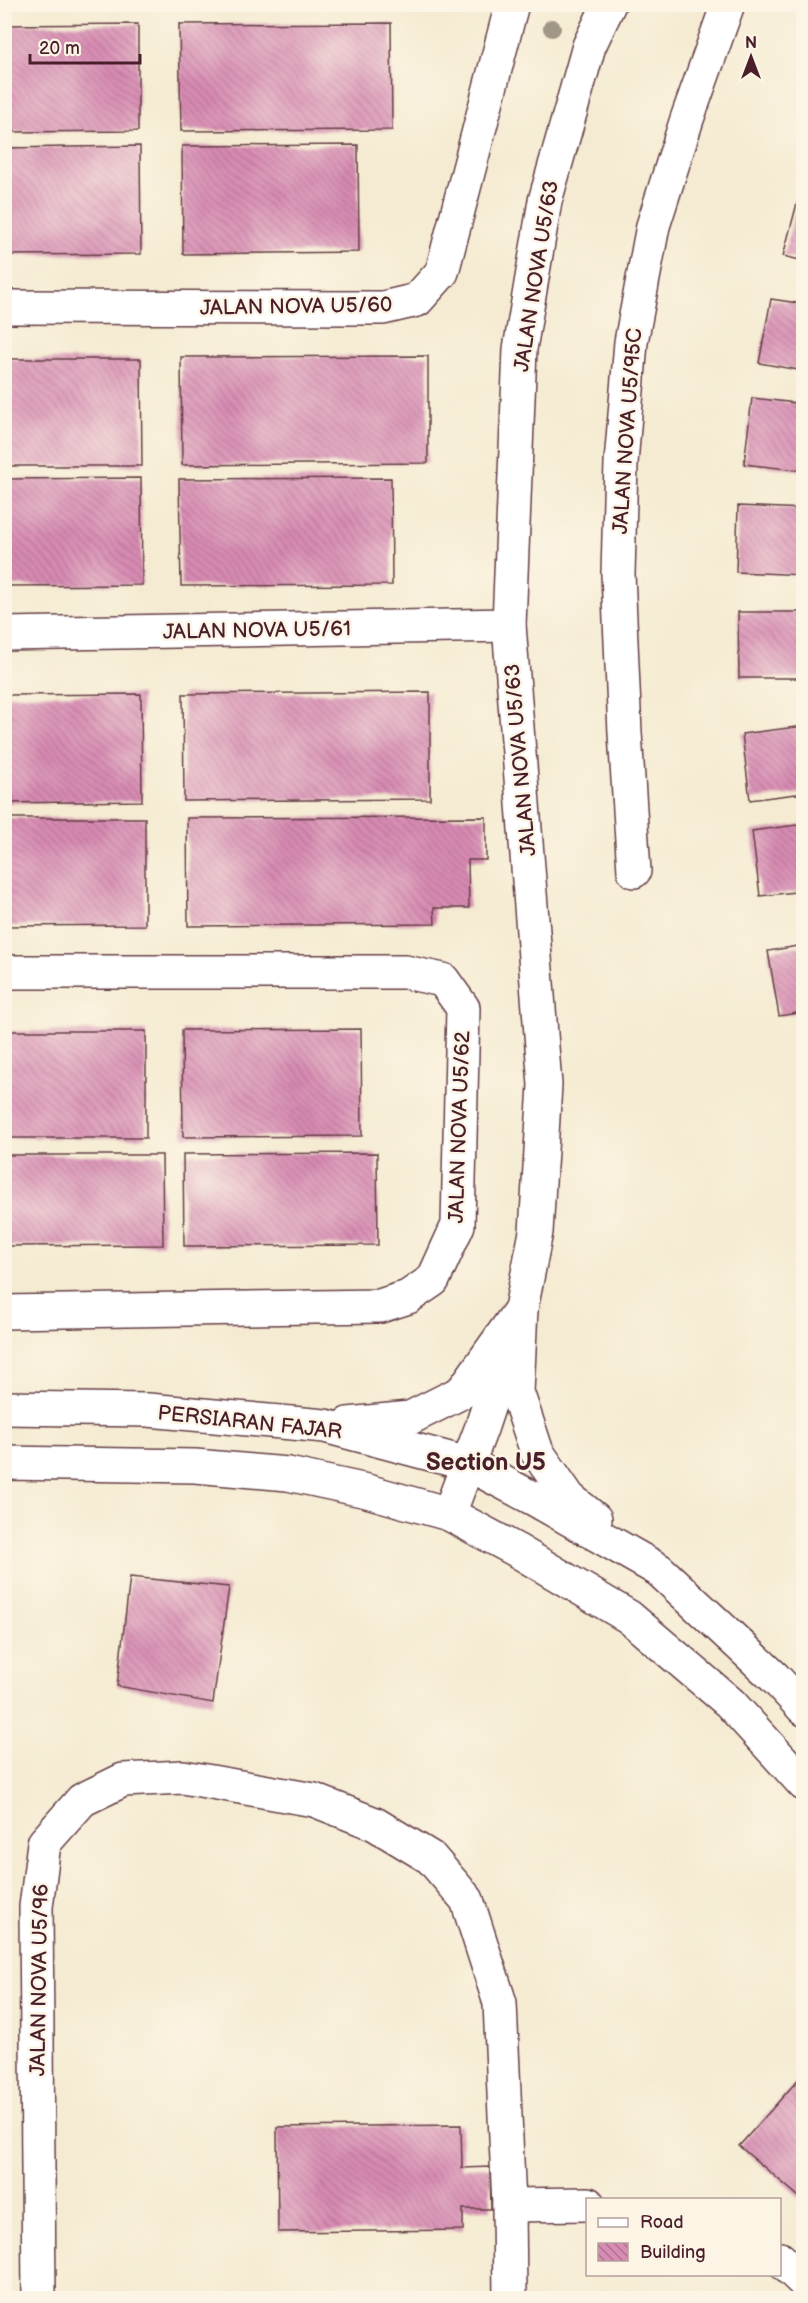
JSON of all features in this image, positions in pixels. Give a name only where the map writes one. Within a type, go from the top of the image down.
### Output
[{"type":"street","name":"JALAN NOVA U5/60","points":[[4,308],[383,308],[417,300],[442,273],[512,4]]},
{"type":"street","name":"JALAN NOVA U5/63","points":[[448,1514],[468,1464],[521,1309],[536,1232],[545,1085],[509,625],[520,350],[545,201],[589,46],[609,4]]},
{"type":"street","name":"JALAN NOVA U5/95C","points":[[634,871],[618,574],[621,463],[631,342],[653,226],[687,118],[729,4]]},
{"type":"street","name":"JALAN NOVA U5/61","points":[[4,634],[509,625]]},
{"type":"street","name":"JALAN NOVA U5/62","points":[[4,972],[405,972],[443,980],[463,1008],[458,1225],[433,1280],[408,1297],[380,1306],[4,1312]]},
{"type":"street","points":[[326,1426],[410,1418],[462,1392],[521,1309]]},
{"type":"street","points":[[521,1309],[517,1392],[537,1452],[569,1498],[659,1570]]},
{"type":"street","name":"PERSIARAN FAJAR","points":[[4,1408],[148,1410],[326,1426],[468,1464],[659,1570],[774,1677],[804,1709]]},
{"type":"street","points":[[4,1463],[195,1466],[288,1474],[367,1491],[448,1514],[516,1550],[629,1617],[730,1702],[804,1784]]},
{"type":"street","name":"JALAN NOVA U5/96","points":[[39,2298],[36,1907],[44,1843],[82,1800],[123,1779],[183,1777],[314,1800],[375,1824],[431,1858],[467,1900],[500,2002],[509,2205],[510,2298]]},
{"type":"street","points":[[509,2205],[586,2204]]},
{"type":"street","points":[[781,2260],[804,2282]]},
{"type":"building","points":[[391,23],[392,130],[181,131],[179,24]]},
{"type":"building","points":[[138,24],[138,131],[4,132],[4,25]]},
{"type":"building","points":[[358,145],[359,252],[183,254],[182,146]]},
{"type":"building","points":[[140,146],[141,254],[4,255],[4,148]]},
{"type":"building","points":[[800,192],[804,193],[804,261],[783,256]]},
{"type":"building","points":[[771,299],[804,304],[804,371],[759,363]]},
{"type":"building","points":[[428,356],[428,463],[182,465],[181,357]]},
{"type":"building","points":[[4,359],[141,359],[142,466],[4,466]]},
{"type":"building","points":[[752,398],[804,404],[804,471],[744,464]]},
{"type":"building","points":[[141,478],[142,585],[4,586],[4,479]]},
{"type":"building","points":[[391,478],[392,585],[181,586],[179,479]]},
{"type":"building","points":[[738,506],[804,509],[804,575],[736,572]]},
{"type":"building","points":[[738,612],[804,612],[804,678],[739,678]]},
{"type":"building","points":[[430,692],[430,799],[184,801],[183,694]]},
{"type":"building","points":[[141,694],[142,801],[4,803],[4,695]]},
{"type":"building","points":[[804,726],[804,793],[750,800],[742,734]]},
{"type":"building","points":[[486,817],[486,860],[468,860],[469,908],[434,908],[435,924],[188,926],[187,818]]},
{"type":"building","points":[[4,818],[145,818],[145,925],[4,926]]},
{"type":"building","points":[[804,824],[804,891],[760,896],[752,831]]},
{"type":"building","points":[[804,945],[804,1012],[779,1016],[768,951]]},
{"type":"building","points":[[361,1029],[362,1136],[183,1137],[182,1030]]},
{"type":"building","points":[[4,1031],[146,1031],[146,1138],[4,1138]]},
{"type":"building","points":[[377,1153],[378,1245],[184,1246],[183,1154]]},
{"type":"building","points":[[4,1155],[162,1155],[163,1245],[4,1246]]},
{"type":"building","points":[[130,1577],[229,1587],[213,1703],[117,1686]]},
{"type":"building","points":[[804,2073],[804,2201],[739,2146]]},
{"type":"building","points":[[461,2125],[462,2168],[490,2167],[491,2209],[463,2209],[463,2230],[278,2232],[277,2127]]},
{"type":"district","name":"Section U5","points":[[486,1462]]}]
